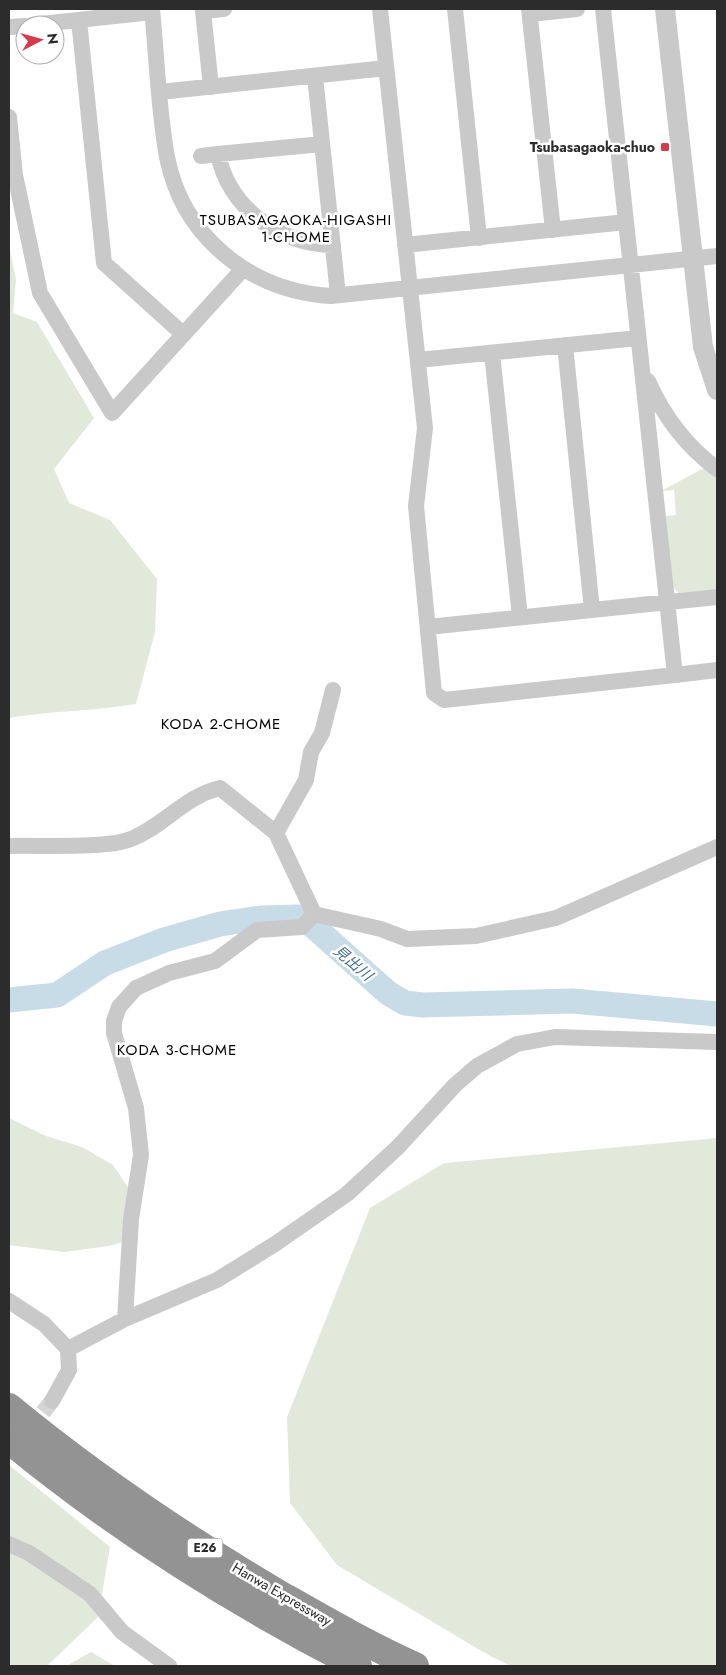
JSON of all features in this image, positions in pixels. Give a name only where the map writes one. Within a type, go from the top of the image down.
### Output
[{"type":"highway","name":"Hanwa Expressway","points":[[9,1408],[143,1508],[244,1573],[317,1615],[416,1666]]},
{"type":"highway","name":"Hanwa Expressway","points":[[9,1440],[148,1542],[299,1636],[358,1666]]},
{"type":"street","points":[[211,87],[203,11],[224,9]]},
{"type":"street","points":[[380,9],[425,428],[416,506],[434,693],[444,700],[717,670]]},
{"type":"street","points":[[455,9],[479,238]]},
{"type":"street","points":[[552,230],[530,11],[577,9]]},
{"type":"street","points":[[604,9],[675,675]]},
{"type":"street","points":[[665,9],[702,347],[717,390]]},
{"type":"street","points":[[65,21],[152,11],[168,157],[176,185],[202,231],[242,270],[283,288],[308,294],[338,295],[717,256]]},
{"type":"street","points":[[79,20],[104,263],[183,334]]},
{"type":"street","points":[[160,92],[386,68]]},
{"type":"street","points":[[315,76],[338,295]]},
{"type":"street","points":[[9,117],[12,174],[40,293],[112,413],[242,270]]},
{"type":"street","points":[[201,156],[322,144]]},
{"type":"street","points":[[218,154],[222,170],[241,202],[268,227],[298,241],[333,245]]},
{"type":"street","points":[[405,246],[626,222]]},
{"type":"street","points":[[418,360],[638,338]]},
{"type":"street","points":[[565,345],[592,610]]},
{"type":"street","points":[[492,353],[520,617]]},
{"type":"street","points":[[642,366],[657,401],[680,435],[717,469]]},
{"type":"street","points":[[428,627],[717,597]]},
{"type":"street","points":[[276,833],[306,780],[311,752],[322,733],[333,690]]},
{"type":"street","points":[[9,846],[93,844],[130,840],[196,796],[220,788],[276,833],[314,914]]},
{"type":"street","points":[[314,914],[381,929],[407,939],[476,936],[556,918],[717,847]]},
{"type":"street","points":[[125,1319],[131,1219],[141,1155],[136,1108],[114,1033],[114,1021],[119,1007],[136,988],[169,973],[216,961],[257,930],[302,927],[314,914]]},
{"type":"street","points":[[68,1350],[125,1319],[216,1280],[275,1244],[347,1194],[398,1147],[462,1079],[477,1066],[517,1044],[555,1037],[717,1042]]},
{"type":"street","points":[[9,1300],[44,1324],[68,1350],[69,1370],[52,1401]]},
{"type":"street","points":[[9,1544],[29,1553],[90,1594],[122,1632],[169,1666]]},
{"type":"green space","points":[[9,246],[16,279],[13,313],[37,322],[94,418],[54,469],[69,503],[110,520],[157,579],[155,632],[136,704],[9,718]]},
{"type":"green space","points":[[704,468],[717,478],[717,589],[679,593],[672,587],[664,516],[676,515],[674,490],[661,491]]},
{"type":"green space","points":[[9,1118],[46,1136],[82,1147],[113,1165],[131,1192],[126,1241],[109,1246],[64,1252],[9,1245]]},
{"type":"green space","points":[[717,1138],[717,1666],[511,1666],[490,1656],[337,1565],[290,1503],[287,1417],[370,1208],[444,1163]]},
{"type":"green space","points":[[9,1465],[110,1547],[98,1617],[47,1666],[9,1666]]},
{"type":"green space","points":[[91,1652],[115,1666],[66,1666]]},
{"type":"waterway","name":"見出川","points":[[9,1000],[57,995],[105,963],[164,940],[220,924],[261,918],[299,917],[313,926],[388,993],[405,1003],[423,1005],[572,1001],[717,1014]]},
{"type":"tunnel","points":[[28,1431],[52,1401]]},
{"type":"place","name":"Tsubasagaoka-chuo","points":[[665,147]]},
{"type":"district","name":"TSUBASAGAOKA-HIGASHI 1-CHOME","points":[[296,228]]},
{"type":"district","name":"KODA 2-CHOME","points":[[221,724]]},
{"type":"district","name":"KODA 3-CHOME","points":[[177,1050]]}]
